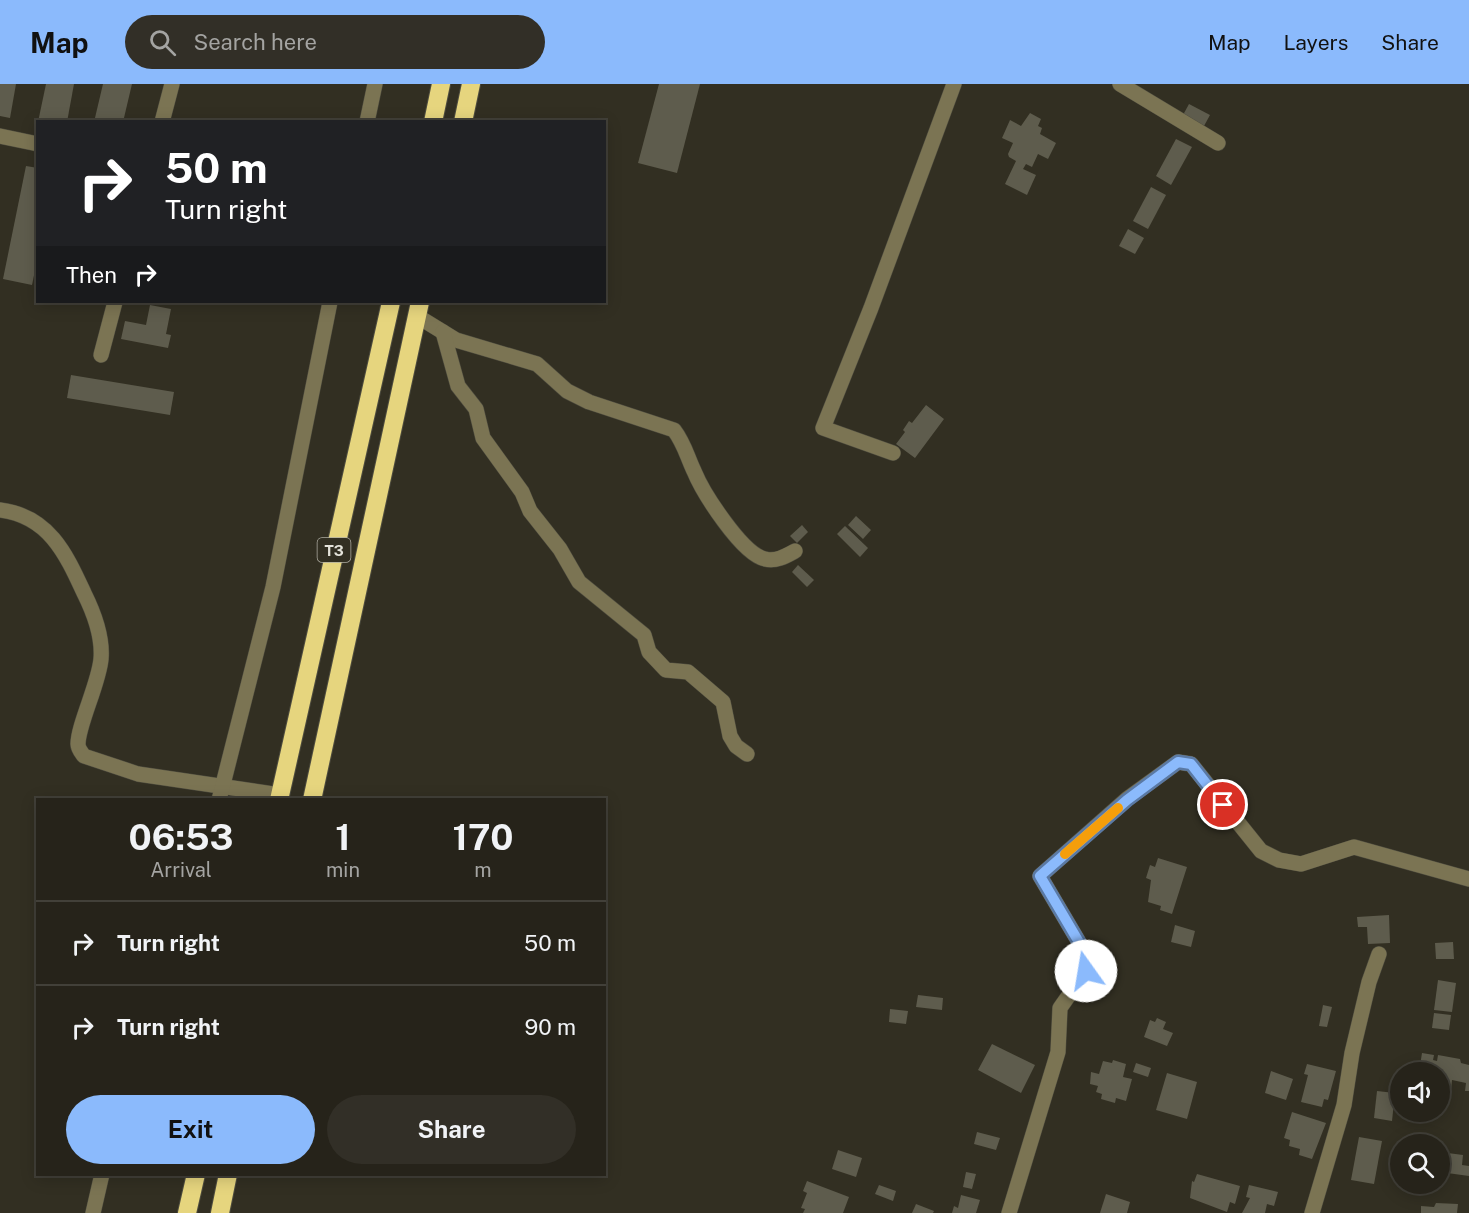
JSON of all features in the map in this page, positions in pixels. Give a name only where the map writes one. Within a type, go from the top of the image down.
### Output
[{"type":"highway","points":[[433,120],[441,84]]},
{"type":"highway","points":[[463,120],[471,84]]},
{"type":"highway","name":"T3","points":[[280,797],[392,303]]},
{"type":"highway","name":"T3","points":[[312,798],[418,309]]},
{"type":"highway","points":[[188,1213],[196,1176]]},
{"type":"highway","points":[[220,1213],[228,1176]]},
{"type":"street","points":[[163,120],[172,84]]},
{"type":"street","points":[[367,120],[375,84]]},
{"type":"street","points":[[893,453],[823,428],[871,308],[954,84]]},
{"type":"street","points":[[1120,84],[1218,143]]},
{"type":"street","points":[[0,136],[36,144]]},
{"type":"street","points":[[101,354],[115,303]]},
{"type":"street","points":[[221,793],[273,587],[330,303]]},
{"type":"street","points":[[418,309],[443,332],[456,340],[537,364],[567,392],[589,402],[674,430],[682,441],[694,473],[732,531],[753,554],[767,560],[784,558],[795,551]]},
{"type":"street","points":[[443,332],[458,386],[476,409],[483,438],[522,492],[530,511],[560,549],[579,582],[644,635],[650,652],[666,670],[688,672],[723,702],[730,735],[736,746],[747,754]]},
{"type":"street","points":[[0,510],[28,518],[55,540],[72,562],[99,631],[101,660],[78,742],[84,756],[138,774],[221,793],[280,797]]},
{"type":"street","points":[[1009,1213],[1058,1052],[1060,1008],[1086,971],[1083,949],[1040,876],[1127,800],[1178,762],[1191,764],[1261,851],[1280,860],[1301,864],[1354,847],[1469,879]]},
{"type":"street","points":[[1312,1213],[1344,1106],[1352,1053],[1369,982],[1379,954]]},
{"type":"street","points":[[93,1213],[102,1176]]},
{"type":"building","points":[[0,84],[16,84],[10,118],[0,116]]},
{"type":"building","points":[[46,84],[74,84],[67,120],[38,120]]},
{"type":"building","points":[[103,84],[132,84],[123,120],[94,120]]},
{"type":"building","points":[[659,84],[700,84],[677,173],[638,163]]},
{"type":"building","points":[[1189,104],[1210,115],[1204,126],[1183,115]]},
{"type":"building","points":[[1030,113],[1041,119],[1038,126],[1042,128],[1040,134],[1056,143],[1048,159],[1038,154],[1032,167],[1026,164],[1023,169],[1036,175],[1027,195],[1005,184],[1016,161],[1008,154],[1013,143],[1002,138],[1010,120],[1021,126]]},
{"type":"building","points":[[1176,139],[1192,147],[1171,185],[1156,176]]},
{"type":"building","points":[[26,166],[36,168],[36,266],[32,285],[3,279]]},
{"type":"building","points":[[1151,187],[1166,195],[1148,229],[1133,221]]},
{"type":"building","points":[[1128,229],[1144,238],[1135,254],[1119,246]]},
{"type":"building","points":[[150,305],[171,309],[166,334],[171,335],[168,348],[121,339],[125,321],[146,325]]},
{"type":"building","points":[[71,375],[174,392],[170,415],[67,398]]},
{"type":"building","points":[[926,405],[944,419],[915,458],[896,444],[905,432],[903,430],[909,421],[912,423]]},
{"type":"building","points":[[856,516],[871,530],[863,539],[848,525]]},
{"type":"building","points":[[802,525],[808,532],[797,543],[790,536]]},
{"type":"building","points":[[845,526],[868,548],[860,557],[837,534]]},
{"type":"building","points":[[798,565],[814,580],[807,587],[792,572]]},
{"type":"building","points":[[1158,858],[1187,867],[1172,914],[1160,910],[1161,906],[1148,902],[1151,880],[1146,878],[1150,865],[1155,867]]},
{"type":"building","points":[[1389,915],[1390,943],[1368,944],[1367,927],[1358,927],[1357,917]]},
{"type":"building","points":[[1175,925],[1195,931],[1191,947],[1171,942]]},
{"type":"building","points":[[1453,942],[1454,959],[1436,959],[1435,943]]},
{"type":"building","points":[[1438,980],[1456,983],[1452,1012],[1434,1010]]},
{"type":"building","points":[[918,995],[943,998],[942,1010],[916,1007]]},
{"type":"building","points":[[1323,1005],[1332,1007],[1327,1027],[1319,1026]]},
{"type":"building","points":[[890,1009],[908,1011],[906,1024],[889,1022]]},
{"type":"building","points":[[1434,1013],[1451,1015],[1449,1030],[1432,1028]]},
{"type":"building","points":[[1157,1018],[1166,1022],[1163,1029],[1173,1033],[1167,1046],[1144,1037],[1150,1020],[1155,1022]]},
{"type":"building","points":[[992,1044],[1035,1065],[1021,1093],[978,1070]]},
{"type":"building","points":[[1422,1053],[1434,1055],[1433,1060],[1437,1061],[1438,1055],[1460,1059],[1461,1063],[1469,1065],[1469,1091],[1465,1091],[1466,1083],[1452,1080],[1450,1091],[1450,1062],[1421,1062]]},
{"type":"building","points":[[1113,1060],[1126,1064],[1123,1077],[1132,1079],[1126,1101],[1116,1098],[1115,1103],[1101,1099],[1102,1094],[1096,1092],[1098,1086],[1090,1084],[1091,1072],[1099,1074],[1103,1061],[1112,1063]]},
{"type":"building","points":[[1136,1063],[1151,1068],[1148,1077],[1133,1072]]},
{"type":"building","points":[[1307,1064],[1336,1071],[1328,1100],[1324,1099],[1322,1107],[1301,1102],[1308,1075],[1304,1074]]},
{"type":"building","points":[[1271,1071],[1293,1079],[1286,1100],[1265,1093]]},
{"type":"building","points":[[1167,1073],[1197,1082],[1187,1119],[1156,1110]]},
{"type":"building","points":[[1377,1091],[1390,1092],[1390,1121],[1374,1118]]},
{"type":"building","points":[[1292,1112],[1326,1123],[1312,1159],[1299,1155],[1300,1149],[1289,1146],[1290,1140],[1284,1138]]},
{"type":"building","points":[[977,1132],[1000,1138],[996,1150],[974,1144]]},
{"type":"building","points":[[1359,1137],[1382,1141],[1374,1184],[1351,1180]]},
{"type":"building","points":[[838,1150],[862,1158],[856,1177],[832,1169]]},
{"type":"building","points":[[1450,1153],[1463,1155],[1462,1165],[1469,1166],[1469,1176],[1450,1173]]},
{"type":"building","points":[[966,1172],[976,1174],[972,1189],[963,1187]]},
{"type":"building","points":[[1197,1174],[1240,1186],[1235,1204],[1230,1202],[1227,1212],[1190,1198],[1192,1181],[1194,1182]]},
{"type":"building","points":[[807,1181],[849,1197],[843,1213],[803,1213],[805,1209],[801,1208],[807,1193],[803,1191]]},
{"type":"building","points":[[879,1185],[896,1191],[893,1201],[875,1194]]},
{"type":"building","points":[[1249,1185],[1278,1192],[1274,1206],[1267,1204],[1265,1213],[1242,1213],[1250,1198],[1246,1197]]},
{"type":"building","points":[[1106,1194],[1130,1202],[1127,1213],[1100,1213]]},
{"type":"building","points":[[961,1195],[980,1200],[976,1213],[952,1213],[954,1206],[958,1208]]},
{"type":"building","points":[[1436,1203],[1458,1204],[1457,1213],[1421,1213],[1421,1206],[1434,1207]]},
{"type":"building","points":[[916,1204],[934,1211],[933,1213],[912,1213]]},
{"type":"slow traffic","points":[[1065,854],[1118,808]]},
{"type":"route","points":[[1086,971],[1083,949],[1040,876],[1127,800],[1178,762],[1191,764],[1197,775],[1223,805]]}]
